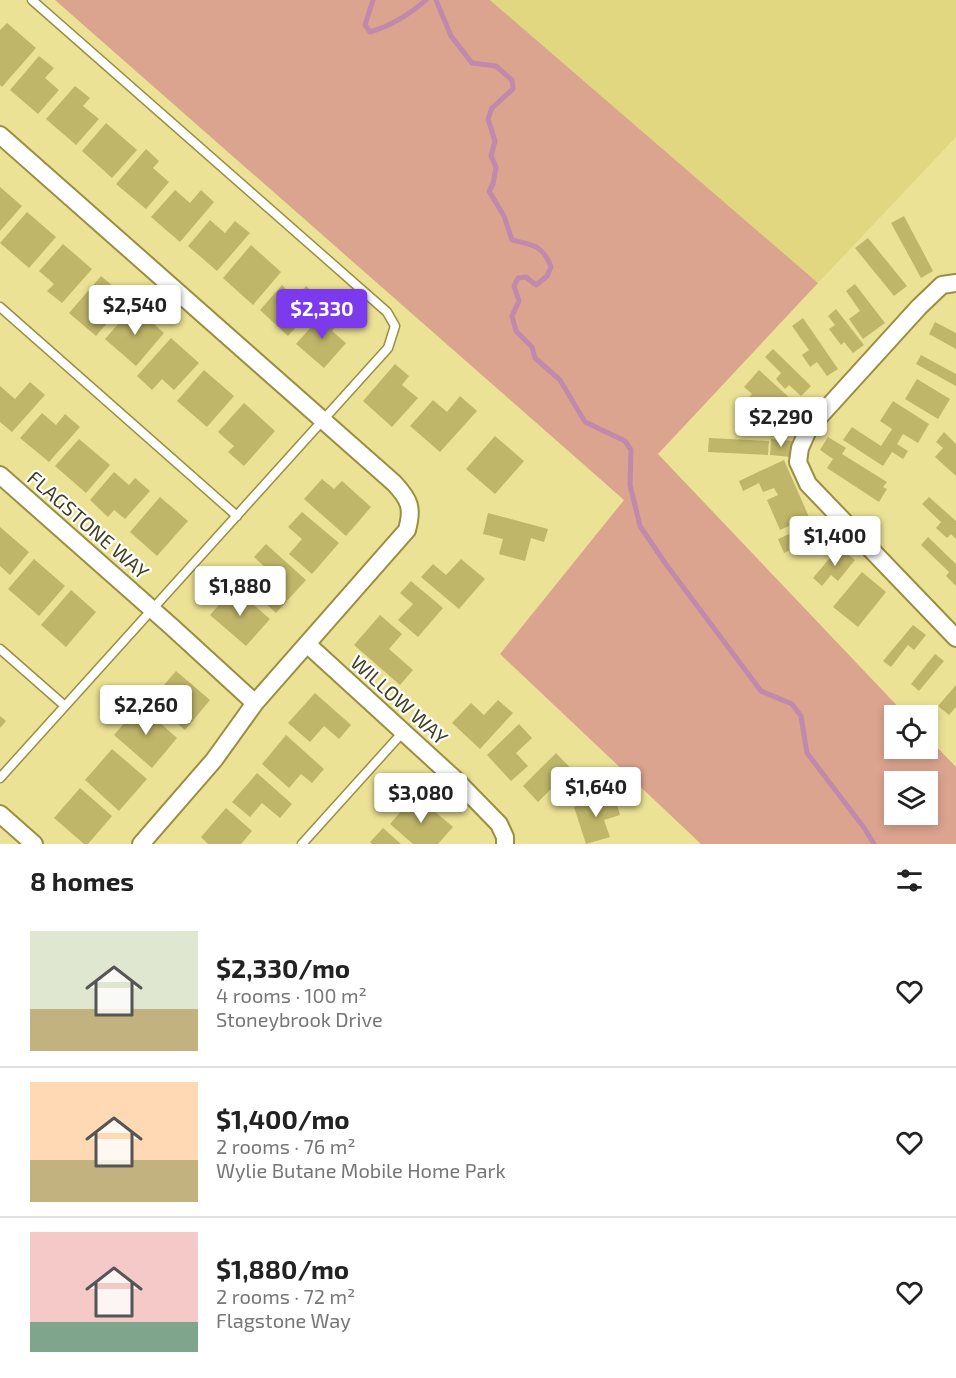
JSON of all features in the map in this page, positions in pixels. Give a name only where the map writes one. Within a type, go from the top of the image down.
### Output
[{"type":"street","points":[[0,135],[394,483],[406,496],[411,513],[407,530],[255,703],[214,760],[141,844]]},
{"type":"street","points":[[956,283],[942,285],[919,307],[809,428],[800,448],[798,462],[808,484],[956,638]]},
{"type":"street","name":"FLAGSTONE WAY","points":[[0,475],[153,609],[255,703]]},
{"type":"street","name":"WILLOW WAY","points":[[307,644],[457,781],[499,824],[505,837],[505,844]]},
{"type":"street","points":[[0,814],[34,844]]},
{"type":"lane","points":[[0,778],[388,348],[395,326],[387,312],[32,0]]},
{"type":"lane","points":[[0,308],[237,516]]},
{"type":"lane","points":[[0,649],[65,706]]},
{"type":"lane","points":[[302,844],[403,732]]},
{"type":"shaded area","points":[[55,0],[490,0],[818,283],[658,454],[896,705],[884,705],[884,759],[938,759],[938,748],[956,767],[956,844],[701,844],[500,654],[624,500]]},
{"type":"shaded area","points":[[490,0],[956,0],[956,137],[818,283]]},
{"type":"building","points":[[7,23],[36,48],[2,87],[0,85],[0,30]]},
{"type":"building","points":[[39,56],[54,68],[45,78],[59,90],[38,114],[10,90]]},
{"type":"building","points":[[75,86],[90,98],[83,106],[99,119],[76,145],[46,119]]},
{"type":"building","points":[[106,123],[137,150],[112,178],[82,151]]},
{"type":"building","points":[[146,149],[159,161],[153,168],[169,182],[146,209],[116,184]]},
{"type":"building","points":[[0,187],[22,206],[0,231]]},
{"type":"building","points":[[175,190],[190,203],[201,190],[214,202],[180,242],[151,217]]},
{"type":"building","points":[[27,212],[56,237],[29,268],[0,243]]},
{"type":"building","points":[[904,216],[933,271],[921,278],[891,223]]},
{"type":"building","points":[[210,220],[225,233],[235,221],[250,233],[217,271],[188,246]]},
{"type":"building","points":[[868,238],[907,286],[894,296],[855,248]]},
{"type":"building","points":[[63,244],[92,269],[62,303],[47,291],[54,284],[39,271]]},
{"type":"building","points":[[251,245],[281,272],[253,305],[223,278]]},
{"type":"building","points":[[101,276],[128,299],[96,336],[69,313]]},
{"type":"building","points":[[855,284],[885,323],[863,339],[849,319],[860,311],[846,291]]},
{"type":"building","points":[[282,285],[295,298],[306,286],[321,300],[288,336],[260,310]]},
{"type":"building","points":[[134,306],[164,333],[136,366],[105,339]]},
{"type":"building","points":[[836,309],[864,345],[853,353],[844,342],[841,345],[829,329],[835,325],[828,316]]},
{"type":"building","points":[[326,310],[340,322],[332,331],[346,343],[324,368],[296,344]]},
{"type":"building","points":[[803,318],[838,369],[827,376],[817,362],[810,367],[802,355],[809,350],[792,326]]},
{"type":"building","points":[[935,322],[956,333],[956,349],[929,334]]},
{"type":"building","points":[[171,338],[199,363],[174,390],[162,379],[152,390],[137,376]]},
{"type":"building","points":[[773,349],[811,386],[801,396],[789,385],[785,389],[776,379],[781,373],[765,357]]},
{"type":"building","points":[[921,355],[956,374],[956,386],[916,364]]},
{"type":"building","points":[[395,364],[409,376],[402,385],[418,398],[392,427],[363,401]]},
{"type":"building","points":[[204,370],[234,396],[207,427],[177,401]]},
{"type":"building","points":[[759,370],[793,401],[777,418],[763,405],[758,411],[746,400],[752,394],[744,387]]},
{"type":"building","points":[[917,379],[950,399],[938,419],[905,399]]},
{"type":"building","points":[[30,382],[45,395],[12,432],[0,422],[0,386],[15,399]]},
{"type":"building","points":[[460,396],[477,411],[440,452],[410,426],[433,400],[447,412]]},
{"type":"building","points":[[893,401],[929,424],[918,443],[903,434],[897,444],[908,451],[903,459],[892,452],[883,466],[843,440],[852,427],[881,446],[892,429],[880,421]]},
{"type":"building","points":[[244,403],[275,431],[244,466],[228,452],[234,446],[218,432]]},
{"type":"building","points":[[42,413],[56,425],[65,414],[80,427],[49,462],[20,438]]},
{"type":"building","points":[[944,432],[956,444],[956,476],[935,457],[943,448],[936,442]]},
{"type":"building","points":[[495,436],[524,461],[495,494],[466,469]]},
{"type":"building","points":[[828,437],[846,448],[842,454],[887,482],[883,487],[887,489],[879,502],[827,468],[833,459],[820,450]]},
{"type":"building","points":[[709,438],[769,441],[768,455],[708,452]]},
{"type":"building","points":[[79,439],[110,465],[86,493],[55,466]]},
{"type":"building","points":[[771,439],[793,441],[791,457],[770,455]]},
{"type":"building","points":[[784,460],[809,517],[780,530],[767,500],[778,495],[774,488],[763,492],[759,483],[743,491],[739,481]]},
{"type":"building","points":[[114,472],[129,485],[135,478],[150,491],[125,519],[114,510],[108,517],[90,500]]},
{"type":"building","points":[[322,479],[334,489],[342,481],[371,507],[346,536],[304,499]]},
{"type":"building","points":[[160,497],[188,521],[157,556],[130,532]]},
{"type":"building","points":[[929,497],[956,521],[956,539],[951,534],[947,538],[936,528],[941,522],[922,504]]},
{"type":"building","points":[[302,512],[339,543],[312,574],[289,554],[302,539],[288,527]]},
{"type":"building","points":[[488,513],[548,529],[544,542],[531,538],[525,561],[499,554],[503,539],[483,534]]},
{"type":"building","points":[[816,522],[822,536],[784,553],[778,539]]},
{"type":"building","points":[[0,527],[29,552],[10,575],[0,566]]},
{"type":"building","points":[[928,537],[956,564],[956,586],[946,576],[949,572],[921,545]]},
{"type":"building","points":[[266,544],[306,580],[276,613],[250,589],[268,570],[254,557]]},
{"type":"building","points":[[839,547],[855,560],[838,581],[831,575],[822,586],[813,578]]},
{"type":"building","points":[[34,559],[65,586],[39,616],[8,589]]},
{"type":"building","points":[[461,559],[485,579],[459,609],[421,577],[433,564],[446,575]]},
{"type":"building","points":[[862,572],[886,592],[858,627],[833,607]]},
{"type":"building","points":[[411,581],[443,608],[418,637],[398,620],[413,604],[400,593]]},
{"type":"building","points":[[234,588],[270,619],[246,646],[210,615]]},
{"type":"building","points":[[71,590],[96,612],[66,647],[41,625]]},
{"type":"building","points":[[380,615],[402,634],[389,649],[413,670],[400,685],[354,645]]},
{"type":"building","points":[[913,625],[926,635],[914,650],[908,645],[891,667],[883,661]]},
{"type":"building","points":[[935,654],[944,661],[919,691],[911,684]]},
{"type":"building","points":[[176,671],[210,700],[185,730],[151,700]]},
{"type":"building","points":[[956,685],[956,707],[949,715],[938,706]]},
{"type":"building","points":[[315,693],[351,725],[339,739],[324,726],[310,742],[288,723]]},
{"type":"building","points":[[498,700],[513,713],[480,749],[452,723],[471,703],[484,715]]},
{"type":"building","points":[[140,705],[177,738],[152,768],[114,735]]},
{"type":"building","points":[[0,716],[6,721],[0,728]]},
{"type":"building","points":[[519,724],[532,738],[516,753],[528,766],[511,781],[487,755]]},
{"type":"building","points":[[286,735],[324,769],[312,783],[301,774],[289,788],[262,764]]},
{"type":"building","points":[[112,749],[147,779],[119,811],[85,780]]},
{"type":"building","points":[[556,753],[581,779],[563,797],[553,787],[538,802],[523,786]]},
{"type":"building","points":[[257,773],[292,804],[280,818],[262,803],[250,817],[232,802]]},
{"type":"building","points":[[80,788],[112,816],[88,844],[84,844],[54,818]]},
{"type":"building","points":[[415,795],[453,827],[438,844],[413,844],[390,824]]},
{"type":"building","points":[[614,795],[620,815],[604,820],[610,837],[586,844],[574,807]]},
{"type":"building","points":[[226,808],[252,831],[241,844],[208,844],[201,837]]},
{"type":"building","points":[[383,828],[401,844],[372,844],[370,842]]},
{"type":"waterway","points":[[373,0],[365,25],[370,32],[400,19],[426,0]]},
{"type":"waterway","points":[[436,0],[451,36],[472,63],[496,66],[512,80],[513,89],[492,108],[488,119],[495,141],[491,156],[496,167],[493,184],[489,191],[504,216],[512,240],[541,250],[551,267],[547,276],[536,285],[526,277],[518,278],[514,286],[519,301],[512,316],[516,331],[532,347],[535,358],[560,380],[585,422],[625,441],[631,450],[630,485],[640,526],[761,691],[792,704],[801,716],[807,753],[874,844]]}]
